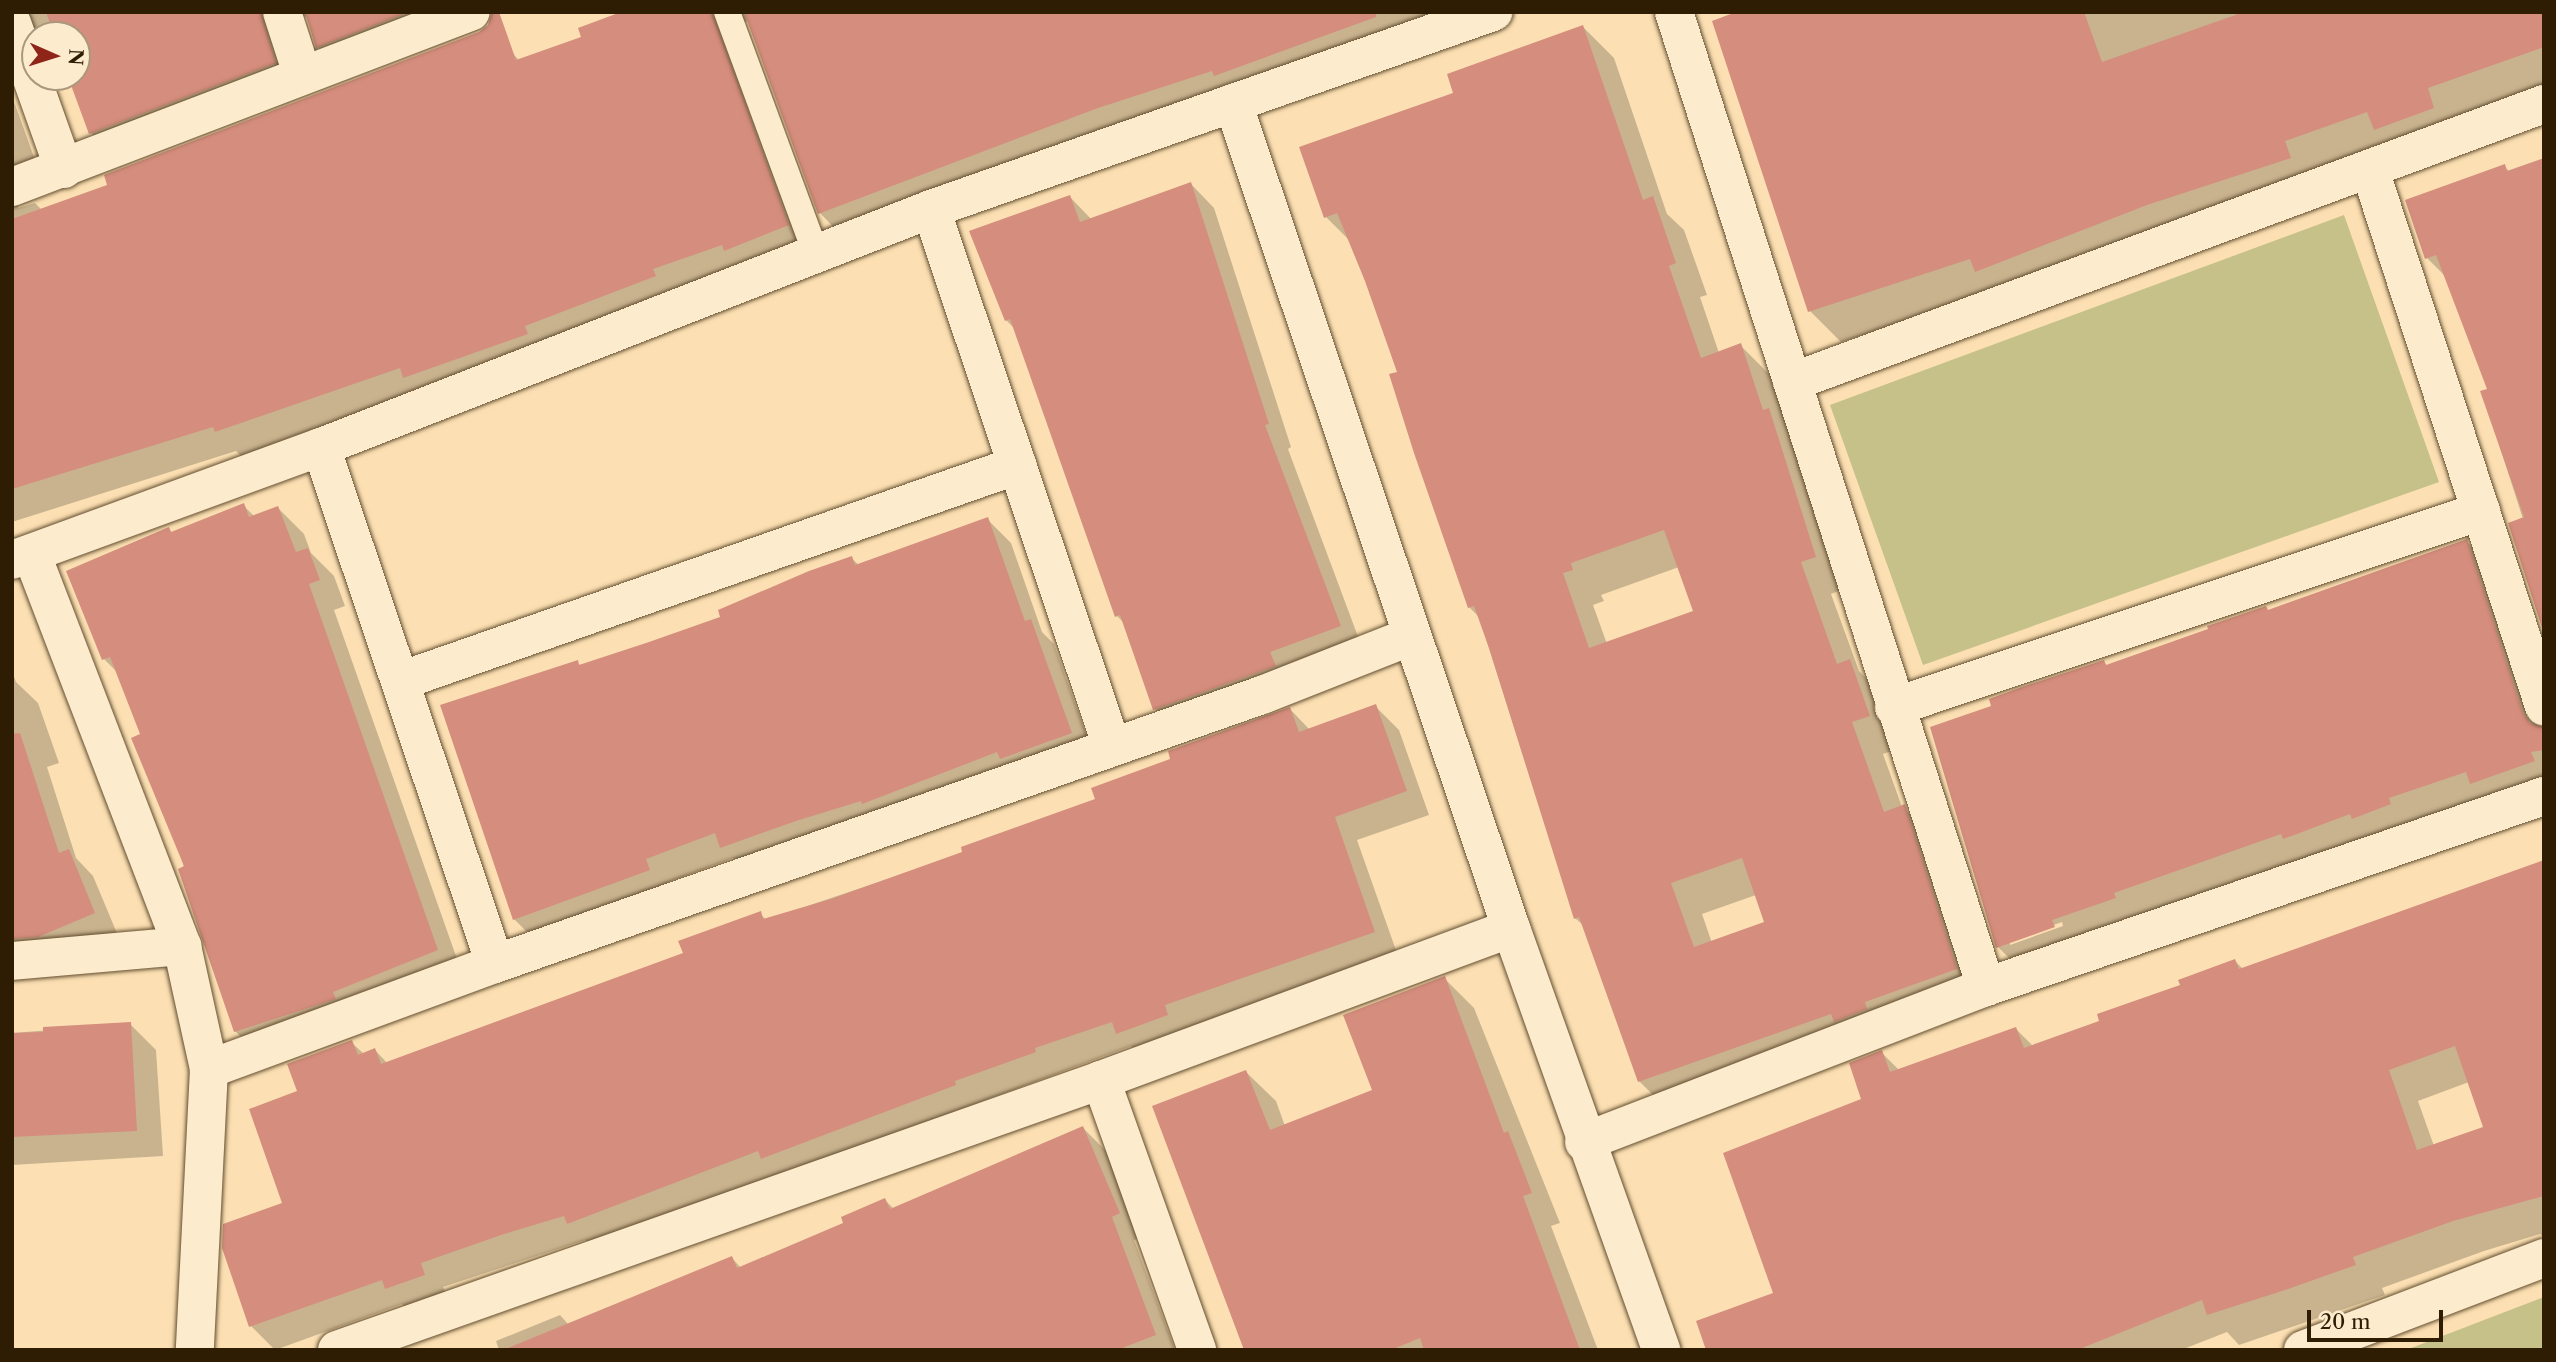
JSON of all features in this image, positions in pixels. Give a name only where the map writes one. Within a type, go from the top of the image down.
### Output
[{"type":"street","points":[[282,12],[302,74]]},
{"type":"street","points":[[12,187],[64,169],[302,74],[471,12]]},
{"type":"street","points":[[195,1350],[209,1069],[182,946],[22,558],[321,447],[930,209],[1493,12]]},
{"type":"street","points":[[1675,12],[1894,707],[1986,987]]},
{"type":"street","points":[[12,23],[64,169]]},
{"type":"street","points":[[1233,103],[1584,1142],[1661,1350]]},
{"type":"street","points":[[1792,382],[2544,104]]},
{"type":"street","points":[[2370,170],[2544,706]]},
{"type":"street","points":[[930,209],[1112,747]]},
{"type":"street","points":[[321,447],[403,680],[495,964]]},
{"type":"street","points":[[403,680],[1017,465]]},
{"type":"street","points":[[1894,707],[2481,511]]},
{"type":"street","points":[[209,1069],[495,964],[1112,747],[1412,636]]},
{"type":"street","points":[[1584,1142],[1986,987],[2544,796]]},
{"type":"street","points":[[337,1350],[1101,1080],[1511,928]]},
{"type":"street","points":[[12,961],[182,946]]},
{"type":"street","points":[[1101,1080],[1198,1350]]},
{"type":"street","points":[[2303,1350],[2544,1258]]},
{"type":"lane","points":[[727,12],[816,254]]},
{"type":"shaded area","points":[[2344,215],[2439,482],[1923,665],[1830,405]]},
{"type":"shaded area","points":[[2544,1297],[2544,1350],[2406,1350]]},
{"type":"building","points":[[46,12],[261,12],[276,63],[89,134],[73,91],[91,91],[91,21],[49,21]]},
{"type":"building","points":[[305,12],[409,12],[316,48]]},
{"type":"building","points":[[492,12],[499,12],[516,60],[581,37],[578,28],[621,12],[712,12],[789,225],[724,251],[722,245],[653,269],[656,276],[525,326],[528,334],[403,378],[400,368],[215,432],[213,427],[12,489],[12,219],[107,185],[104,175],[479,32],[488,25]]},
{"type":"building","points":[[744,12],[1376,12],[1376,17],[1214,76],[1212,71],[1098,108],[818,214]]},
{"type":"building","points":[[1736,12],[2084,12],[2102,62],[2244,12],[2544,12],[2544,47],[2428,88],[2434,108],[2374,130],[2367,112],[2285,141],[2291,158],[2147,205],[1975,272],[1970,259],[1808,312],[1712,21]]},
{"type":"building","points":[[1583,25],[1643,200],[1653,196],[1676,263],[1669,266],[1701,358],[1741,343],[1763,410],[1769,408],[1816,557],[1801,562],[1837,664],[1850,659],[1870,716],[1852,722],[1884,812],[1905,804],[1957,969],[1865,1002],[1867,1009],[1834,1022],[1831,1014],[1638,1082],[1579,917],[1574,919],[1489,648],[1474,606],[1468,608],[1414,453],[1389,374],[1397,372],[1365,281],[1337,213],[1324,218],[1299,147],[1453,93],[1447,74]],"holes":[[[1664,530],[1693,611],[1589,648],[1563,573],[1573,570],[1571,563]],[[1742,858],[1764,922],[1694,947],[1671,883]]]},
{"type":"building","points":[[2544,158],[2544,634],[2508,523],[2524,517],[2480,391],[2487,389],[2436,255],[2425,259],[2405,200],[2505,164],[2507,171]]},
{"type":"building","points":[[1191,182],[1269,424],[1265,425],[1341,626],[1270,652],[1276,666],[1153,710],[1120,615],[1115,617],[1010,319],[1005,321],[969,231],[1070,195],[1080,222]]},
{"type":"building","points":[[244,503],[249,517],[278,506],[296,552],[308,548],[320,580],[309,584],[438,950],[333,992],[336,999],[234,1032],[178,869],[184,866],[131,738],[140,734],[110,657],[102,660],[66,571],[169,527],[171,532]]},
{"type":"building","points":[[988,517],[1025,621],[1031,619],[1072,733],[1000,759],[997,752],[862,804],[861,801],[796,821],[720,848],[715,833],[646,859],[650,870],[513,920],[440,705],[578,660],[579,665],[649,642],[720,617],[718,610],[809,571],[852,556],[855,565]]},
{"type":"building","points":[[2467,539],[2523,713],[2530,723],[2544,727],[2544,750],[2531,752],[2535,761],[2470,784],[2466,772],[2389,798],[2391,804],[2352,819],[2350,814],[2283,839],[2281,834],[2114,893],[2116,898],[2052,920],[2055,927],[1996,948],[1930,727],[1991,706],[1989,699],[2019,688],[2104,660],[2106,665],[2208,629],[2207,626],[2266,606],[2268,610]]},
{"type":"building","points":[[1376,704],[1407,791],[1335,817],[1375,932],[1165,1005],[1168,1015],[1116,1034],[1112,1022],[1035,1048],[1036,1052],[955,1081],[956,1085],[761,1159],[758,1151],[567,1224],[564,1216],[504,1234],[421,1263],[425,1275],[385,1289],[382,1280],[249,1327],[222,1248],[223,1224],[282,1203],[249,1109],[297,1091],[287,1064],[352,1040],[358,1055],[375,1048],[381,1064],[683,953],[678,941],[761,911],[763,919],[831,899],[962,852],[961,847],[1095,799],[1091,788],[1170,759],[1168,751],[1290,707],[1299,732]]},
{"type":"building","points":[[20,733],[59,853],[69,849],[95,913],[38,937],[12,939],[12,734]]},
{"type":"building","points":[[2544,860],[2544,1196],[2453,1221],[2353,1257],[2356,1265],[2207,1315],[2202,1300],[2077,1350],[1706,1350],[1696,1321],[1773,1293],[1723,1153],[1861,1099],[1849,1063],[1882,1050],[1890,1072],[2016,1027],[2024,1048],[2099,1021],[2097,1014],[2180,985],[2178,980],[2235,959],[2239,969]],"holes":[[[2455,1046],[2483,1127],[2417,1150],[2389,1070]]]},
{"type":"building","points":[[1445,976],[1504,1133],[1508,1131],[1532,1193],[1523,1196],[1580,1350],[1424,1350],[1420,1338],[1391,1350],[1244,1350],[1152,1106],[1246,1070],[1270,1130],[1372,1090],[1343,1015]]},
{"type":"building","points":[[131,1022],[137,1131],[12,1137],[12,1033],[43,1032],[43,1027]]},
{"type":"building","points":[[1083,1126],[1120,1213],[1112,1217],[1156,1335],[1117,1350],[503,1350],[732,1256],[737,1268],[843,1223],[841,1217],[885,1198],[890,1209]]}]
